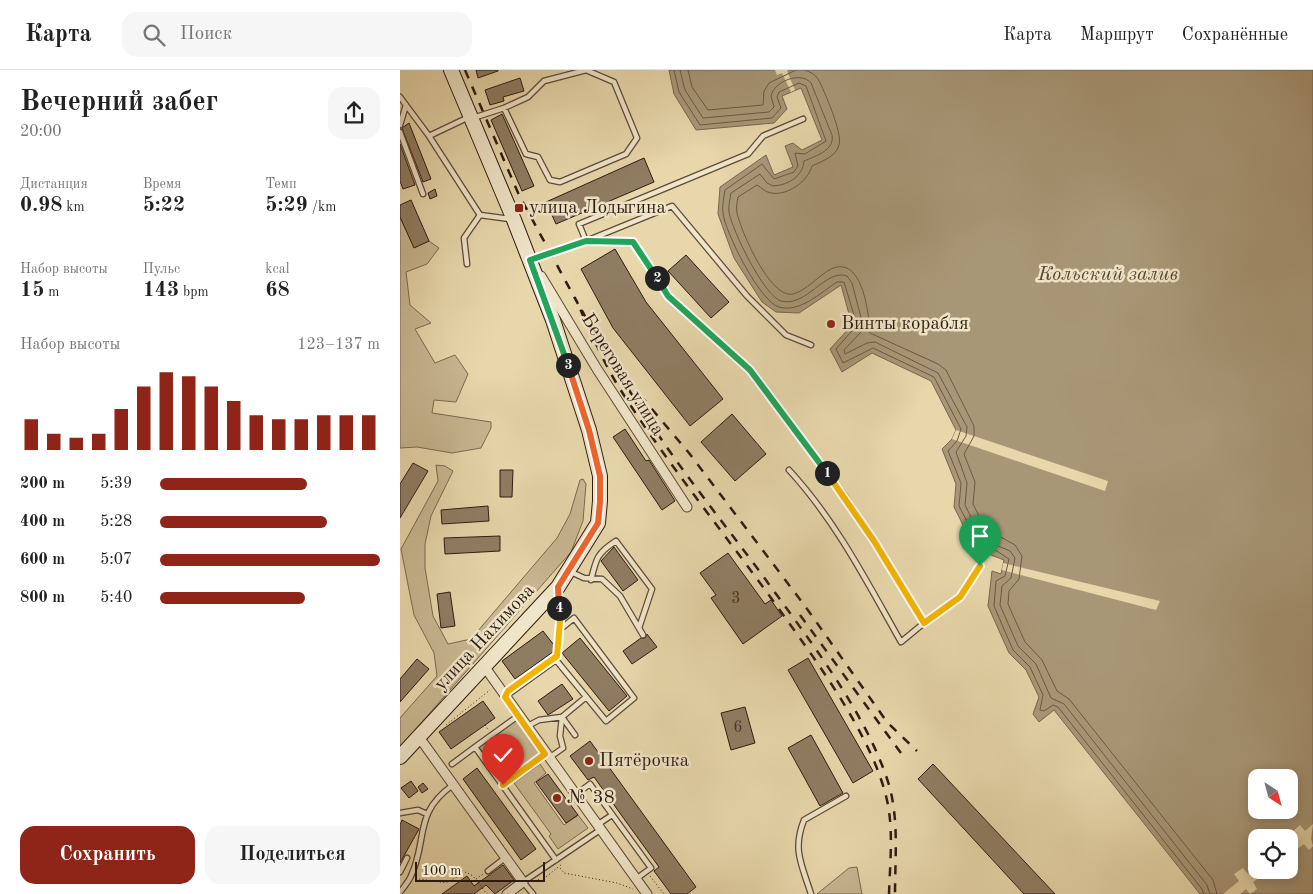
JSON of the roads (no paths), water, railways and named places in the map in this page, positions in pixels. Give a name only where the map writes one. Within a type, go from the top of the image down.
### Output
[{"type":"street","name":"улица Нахимова","points":[[400,757],[558,587],[598,523],[600,476],[589,430],[530,260],[451,70]]},
{"type":"street","name":"Береговая улица","points":[[530,260],[597,369],[687,507]]},
{"type":"street","points":[[484,666],[644,892]]},
{"type":"street","points":[[419,737],[523,882],[507,894]]},
{"type":"lane","points":[[429,136],[471,117],[504,108],[528,97],[544,81],[586,70],[614,82],[637,138],[626,154],[560,182],[550,180],[538,157],[526,154],[504,108]]},
{"type":"lane","points":[[400,97],[429,136],[480,215],[514,220]]},
{"type":"lane","points":[[400,125],[401,116],[406,105]]},
{"type":"lane","points":[[586,241],[579,224],[748,154],[763,136],[803,119]]},
{"type":"lane","points":[[400,132],[423,194]]},
{"type":"lane","points":[[530,260],[586,241],[672,206],[747,296],[786,335],[811,345]]},
{"type":"lane","points":[[467,264],[464,238],[480,215]]},
{"type":"lane","points":[[586,241],[633,242],[668,296],[750,370],[845,496],[924,623]]},
{"type":"lane","points":[[790,470],[814,497],[839,534],[901,642],[960,597],[980,566]]},
{"type":"lane","points":[[591,580],[597,557],[602,550],[616,541],[652,590],[638,628]]},
{"type":"lane","points":[[569,571],[591,580],[602,579],[620,596],[643,635]]},
{"type":"lane","points":[[505,697],[556,660],[606,721],[634,698],[574,618],[562,624]]},
{"type":"lane","points":[[526,727],[539,720],[562,717],[586,697]]},
{"type":"lane","points":[[452,764],[518,716]]},
{"type":"lane","points":[[562,717],[575,735]]},
{"type":"lane","points":[[547,756],[563,748],[560,736],[562,717]]},
{"type":"lane","points":[[475,747],[556,860]]},
{"type":"lane","points":[[575,795],[590,784],[612,814],[651,868],[636,879]]},
{"type":"lane","points":[[400,892],[412,876],[427,814],[439,795],[453,786]]},
{"type":"lane","points":[[811,894],[799,858],[797,837],[804,820],[846,796]]},
{"type":"lane","points":[[400,813],[418,810],[427,814]]},
{"type":"lane","points":[[533,894],[523,882],[556,860],[599,827],[612,814]]},
{"type":"lane","points":[[400,872],[408,858]]},
{"type":"lane","points":[[488,871],[505,858]]},
{"type":"water","name":"Кольский залив","points":[[669,70],[1313,70],[1313,894],[1200,894],[1054,710],[1039,722],[1033,714],[1039,697],[1026,670],[1009,653],[988,606],[992,571],[1001,574],[1004,560],[991,555],[971,541],[954,507],[956,484],[942,449],[952,439],[956,430],[931,381],[872,353],[842,372],[830,349],[852,325],[841,285],[799,313],[776,312],[762,302],[734,258],[718,214],[720,187],[766,155],[774,175],[793,167],[785,146],[793,143],[802,150],[822,140],[801,88],[782,96],[787,109],[774,123],[696,130],[674,94]]},
{"type":"railway","points":[[465,70],[519,195],[578,304]]},
{"type":"railway","points":[[889,894],[891,845],[890,820],[886,796],[879,773],[857,726],[828,679],[798,636],[639,418],[607,367],[575,298],[612,363],[653,427],[679,465],[763,576],[851,703],[879,758],[892,798],[896,839],[895,894]]},
{"type":"railway","points":[[640,395],[689,453],[805,606],[887,722],[917,751]]},
{"type":"railway","points":[[800,615],[906,760]]},
{"type":"place","name":"улица Лодыгина","points":[[519,208]]},
{"type":"place","name":"Винты корабля","points":[[831,324]]},
{"type":"place","name":"Пятёрочка","points":[[589,761]]},
{"type":"place","name":"№ 38","points":[[557,798]]}]
